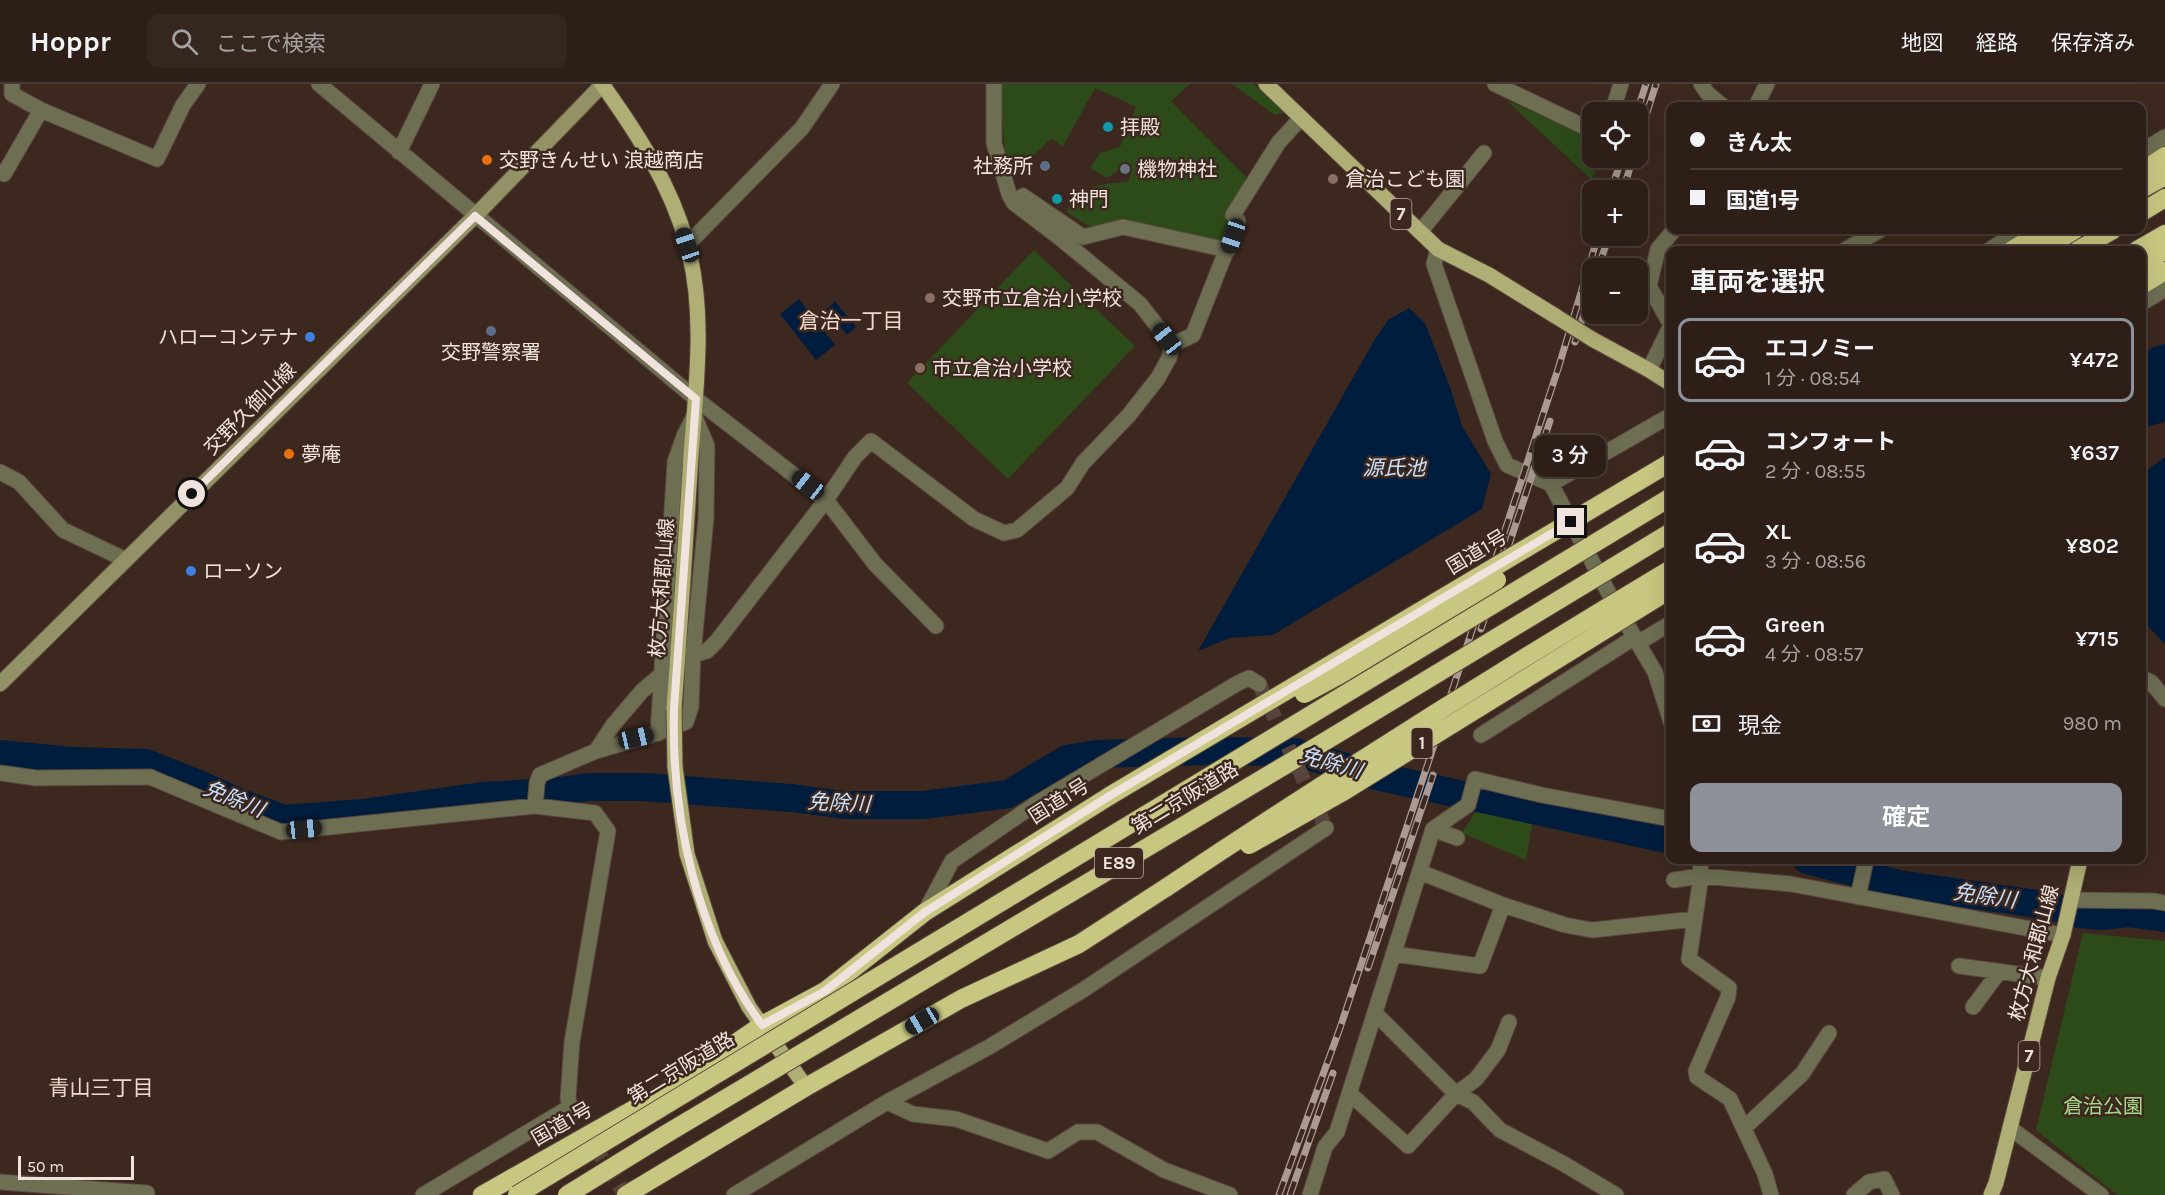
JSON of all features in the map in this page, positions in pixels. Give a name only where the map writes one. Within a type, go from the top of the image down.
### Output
[{"type":"highway","points":[[2146,168],[2165,156]]},
{"type":"highway","points":[[2146,187],[2165,176]]},
{"type":"highway","points":[[2146,210],[2165,198]]},
{"type":"highway","points":[[2019,246],[2039,234]]},
{"type":"highway","points":[[2048,246],[2068,234]]},
{"type":"highway","points":[[2085,246],[2106,234]]},
{"type":"highway","points":[[2144,246],[2165,234]]},
{"type":"highway","points":[[2146,262],[2165,250]]},
{"type":"highway","points":[[2146,283],[2165,272]]},
{"type":"highway","name":"国道1号","points":[[482,1195],[664,1092],[762,1025],[825,991],[925,912],[1111,795],[1666,465]]},
{"type":"highway","points":[[1111,795],[1341,674],[1666,478]]},
{"type":"highway","name":"第二京阪道路","points":[[517,1195],[1666,500]]},
{"type":"highway","name":"第二京阪道路","points":[[567,1195],[1666,535]]},
{"type":"highway","points":[[1167,887],[1330,779],[1666,571]]},
{"type":"highway","name":"1","points":[[626,1195],[806,1087],[961,999],[1078,944],[1167,887],[1242,849],[1341,794],[1666,592]]},
{"type":"main road","name":"枚方大和郡山線","points":[[603,84],[641,141],[671,197],[687,245],[698,302],[696,399],[674,709],[676,774],[687,854],[715,941],[749,1007],[806,1087]]},
{"type":"main road","name":"交野久御山線","points":[[0,684],[475,216],[603,84]]},
{"type":"main road","name":"7","points":[[1266,84],[1438,249],[1489,275],[1592,339],[1666,381]]},
{"type":"main road","name":"枚方大和郡山線","points":[[1991,1195],[1996,1184],[2048,978],[2063,935],[2079,864]]},
{"type":"street","points":[[12,84],[12,94],[41,110],[157,159],[183,105],[198,84]]},
{"type":"street","points":[[319,84],[696,399],[826,500],[875,564],[936,626]]},
{"type":"street","points":[[399,152],[432,84]]},
{"type":"street","points":[[687,245],[802,128],[832,84]]},
{"type":"street","points":[[994,84],[994,143],[1009,194],[1014,203],[1120,286],[1140,304],[1172,345]]},
{"type":"street","points":[[1495,84],[1582,126]]},
{"type":"street","points":[[1616,102],[1622,84]]},
{"type":"street","points":[[1701,84],[1718,102]]},
{"type":"street","points":[[1758,102],[1767,84]]},
{"type":"street","points":[[0,172],[4,174],[41,110]]},
{"type":"street","points":[[1172,345],[1193,335],[1238,221],[1233,215],[1279,142],[1301,118]]},
{"type":"street","points":[[2146,149],[2165,136]]},
{"type":"street","points":[[1420,232],[1484,153]]},
{"type":"street","points":[[1014,203],[1023,196],[1083,237],[1123,227],[1228,250]]},
{"type":"street","points":[[1666,317],[1649,286],[1658,249],[1671,234]]},
{"type":"street","points":[[1852,246],[1873,234]]},
{"type":"street","points":[[1996,246],[2015,234]]},
{"type":"street","points":[[1438,249],[1434,264],[1495,441],[1507,465],[1551,484],[1613,601],[1655,672],[1666,707]]},
{"type":"street","points":[[2146,301],[2165,289]]},
{"type":"street","points":[[1649,370],[1666,336]]},
{"type":"street","points":[[693,655],[707,651],[717,641],[826,500],[855,457],[871,441],[974,519],[1005,532],[1017,530],[1067,488],[1083,463],[1129,415],[1158,378],[1169,358],[1172,345]]},
{"type":"street","points":[[535,806],[540,775],[596,751],[686,722],[691,707],[693,655],[706,518],[707,446],[694,415]]},
{"type":"street","points":[[658,732],[675,462],[694,415]]},
{"type":"street","points":[[1551,484],[1666,418]]},
{"type":"street","points":[[0,472],[19,482],[63,530],[126,560]]},
{"type":"street","points":[[1613,601],[1666,571]]},
{"type":"street","points":[[1481,735],[1636,640],[1666,625]]},
{"type":"street","points":[[596,751],[613,725],[642,691],[662,674]]},
{"type":"street","points":[[925,912],[952,861],[961,854],[1034,805],[1238,683],[1249,678],[1259,684]]},
{"type":"street","points":[[2146,680],[2151,682],[2165,699]]},
{"type":"street","points":[[0,773],[36,778],[150,777],[281,832],[535,806],[595,813],[608,831],[572,1042],[568,1098],[570,1107],[423,1195]]},
{"type":"street","points":[[1310,1195],[1325,1146],[1336,1132],[1433,829],[1469,800],[1475,779],[1542,795],[1666,818]]},
{"type":"street","points":[[734,1195],[886,1102],[989,1047],[1083,990],[1326,828]]},
{"type":"street","points":[[1433,829],[1457,838]]},
{"type":"street","points":[[1700,864],[1701,876],[1689,959],[1729,988],[1728,997],[1696,1071],[1697,1077],[1730,1099],[1765,1174],[1771,1195]]},
{"type":"street","points":[[1859,891],[1865,864]]},
{"type":"street","points":[[1420,872],[1503,905],[1565,925],[1592,930],[1695,919]]},
{"type":"street","points":[[1674,880],[1701,876],[1859,891],[2063,935]]},
{"type":"street","points":[[2069,907],[2154,901],[2165,903]]},
{"type":"street","points":[[1393,954],[1480,966],[1503,905]]},
{"type":"street","points":[[1959,966],[2048,978]]},
{"type":"street","points":[[1973,1007],[1999,972]]},
{"type":"street","points":[[1375,1013],[1456,1094],[1473,1102],[1500,1130],[1616,1195]]},
{"type":"street","points":[[1349,1093],[1408,1146],[1456,1094],[1476,1079],[1498,1050],[1509,1022]]},
{"type":"street","points":[[1744,1128],[1802,1074],[1829,1033]]},
{"type":"street","points":[[886,1102],[913,1113],[956,1119],[1048,1151],[1078,1132],[1097,1132],[1164,1170],[1230,1195]]},
{"type":"street","points":[[2010,1128],[2079,1189],[2100,1195]]},
{"type":"street","points":[[1854,1195],[1869,1182],[1884,1179],[1892,1195]]},
{"type":"street","points":[[0,1182],[147,1193],[147,1195]]},
{"type":"green space","name":"機物神社","points":[[999,84],[1190,84],[1171,101],[1248,179],[1223,243],[1092,228],[1066,212],[1086,191],[1100,185],[1128,182],[1131,172],[1122,168],[1107,178],[1090,168],[1100,153],[1120,147],[1136,107],[1095,88],[1063,146],[1051,139],[1028,161],[1006,160]]},
{"type":"green space","points":[[1232,84],[1253,84],[1285,112],[1275,115]]},
{"type":"green space","points":[[1506,100],[1582,134],[1582,168],[1596,168],[1592,180]]},
{"type":"green space","points":[[1034,250],[1135,346],[1008,479],[907,383]]},
{"type":"green space","points":[[1479,806],[1533,819],[1526,860],[1462,833]]},
{"type":"green space","name":"倉治公園","points":[[2083,933],[2165,941],[2165,1195],[2117,1195],[2036,1130]]},
{"type":"water","points":[[799,299],[835,345],[816,360],[780,314]]},
{"type":"water","points":[[835,301],[856,327],[847,335],[826,310]]},
{"type":"water","name":"源氏池","points":[[1409,308],[1425,323],[1451,390],[1462,426],[1491,474],[1482,509],[1273,635],[1229,638],[1198,651],[1375,339],[1388,320]]},
{"type":"water","points":[[2165,344],[2165,422],[2146,428],[2146,351]]},
{"type":"water","points":[[2165,457],[2165,644],[2146,624],[2146,471]]},
{"type":"waterway","name":"免除川","points":[[0,754],[72,761],[146,763],[284,819],[363,813],[482,796],[553,792],[589,787],[643,787],[792,798],[844,805],[924,805],[1008,794],[1067,759],[1096,754],[1204,751],[1295,752],[1376,776],[1666,839]]},
{"type":"waterway","name":"免除川","points":[[1822,864],[1899,884],[2051,906],[2079,914],[2102,916],[2128,913],[2165,918]]},
{"type":"tunnel","points":[[1259,684],[1326,828]]},
{"type":"tunnel","points":[[570,1107],[625,1195]]},
{"type":"railway","points":[[1640,102],[1646,84]]},
{"type":"railway","points":[[1648,109],[1656,84]]},
{"type":"railway","points":[[1614,180],[1619,168]]},
{"type":"railway","points":[[1626,180],[1630,168]]},
{"type":"railway","points":[[1279,1195],[1340,1028],[1558,369],[1595,246]]},
{"type":"railway","points":[[1601,258],[1606,246]]},
{"type":"railway","points":[[1575,342],[1582,320]]},
{"type":"railway","points":[[1481,629],[1550,421]]},
{"type":"railway","points":[[1368,968],[1433,775]]},
{"type":"railway","points":[[1290,1195],[1333,1073]]},
{"type":"place","name":"拝殿","points":[[1108,127]]},
{"type":"place","name":"交野きんせい 浪越商店","points":[[487,160]]},
{"type":"place","name":"社務所","points":[[1045,166]]},
{"type":"place","name":"機物神社","points":[[1125,169]]},
{"type":"place","name":"倉治こども園","points":[[1333,179]]},
{"type":"place","name":"神門","points":[[1057,199]]},
{"type":"place","name":"交野市立倉治小学校","points":[[930,298]]},
{"type":"place","name":"交野警察署","points":[[491,331]]},
{"type":"place","name":"ハローコンテナ","points":[[310,337]]},
{"type":"place","name":"市立倉治小学校","points":[[920,368]]},
{"type":"place","name":"夢庵","points":[[289,454]]},
{"type":"place","name":"ローソン","points":[[191,571]]},
{"type":"district","name":"倉治一丁目","points":[[851,321]]},
{"type":"district","name":"青山三丁目","points":[[101,1088]]},
{"type":"route","points":[[192,494],[475,216],[696,399],[674,709],[676,781],[687,854],[700,900],[715,941],[749,1007],[762,1025],[825,991],[925,912],[1111,795],[1571,522]]}]
